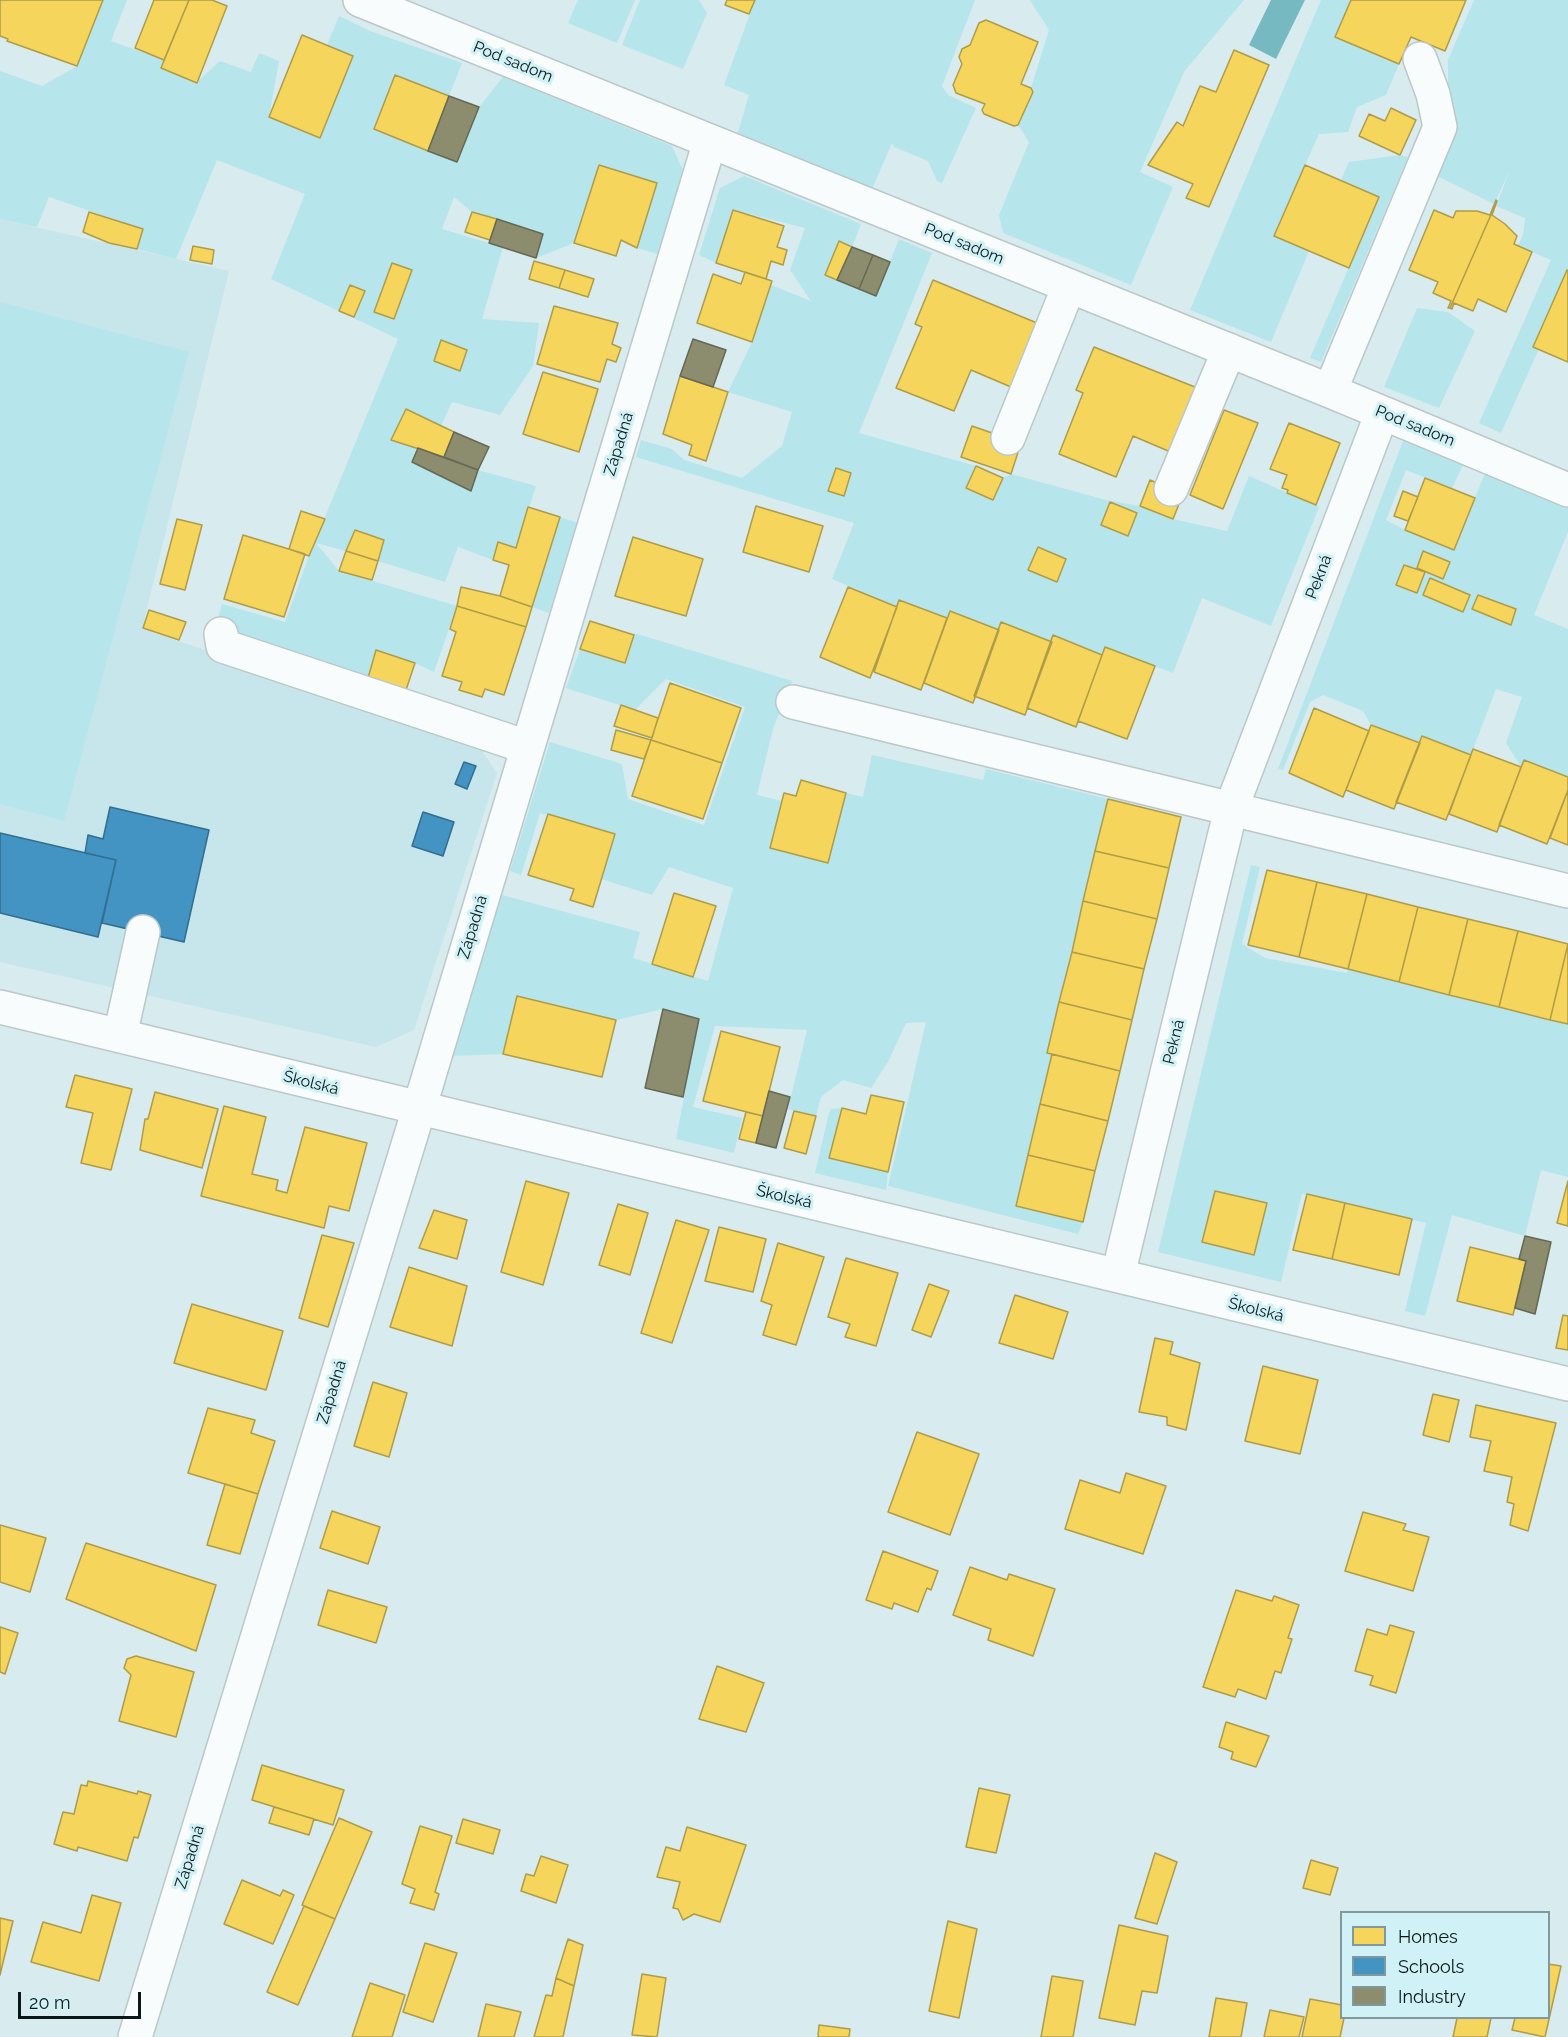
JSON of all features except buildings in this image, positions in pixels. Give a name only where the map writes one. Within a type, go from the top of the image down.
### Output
[{"type":"street","name":"Pod sadom","points":[[360,0],[1330,391],[1568,490]]},
{"type":"street","points":[[1330,391],[1440,127],[1433,94],[1420,59]]},
{"type":"street","name":"Západná","points":[[135,2037],[711,141]]},
{"type":"street","points":[[1008,438],[1069,286]]},
{"type":"street","points":[[1171,489],[1229,351]]},
{"type":"street","name":"Pekná","points":[[1118,1275],[1231,809],[1382,413]]},
{"type":"street","points":[[221,634],[224,646],[527,747]]},
{"type":"street","points":[[793,702],[1568,891]]},
{"type":"street","points":[[120,1036],[143,932]]},
{"type":"street","name":"Školská","points":[[0,1007],[1568,1384]]},
{"type":"shaded area","points":[[103,0],[127,0],[111,41],[164,60],[162,68],[197,82],[220,61],[251,72],[259,53],[279,61],[269,117],[320,137],[353,56],[327,45],[339,16],[370,31],[462,63],[449,96],[395,75],[374,128],[428,151],[457,162],[479,107],[503,77],[672,146],[683,170],[658,254],[637,248],[657,183],[599,165],[574,243],[536,258],[543,234],[472,212],[454,197],[442,229],[503,247],[482,319],[539,323],[533,366],[500,415],[452,402],[441,426],[406,409],[391,439],[418,448],[412,462],[470,491],[478,470],[536,486],[516,548],[499,543],[493,560],[458,547],[445,582],[378,561],[384,540],[355,530],[346,551],[316,543],[339,571],[457,606],[434,672],[376,650],[368,678],[226,633],[217,622],[222,604],[285,622],[309,556],[398,339],[271,279],[305,194],[217,160],[176,259],[137,249],[143,229],[49,197],[37,227],[0,219],[0,71],[42,86],[77,66]],"holes":[[[392,263],[412,271],[393,319],[374,312]],[[441,341],[467,350],[461,370],[434,361]]]},
{"type":"shaded area","points":[[578,0],[635,0],[617,43],[568,23]]},
{"type":"shaded area","points":[[640,0],[699,0],[707,13],[683,69],[622,45]]},
{"type":"shaded area","points":[[755,0],[975,0],[942,86],[948,95],[976,108],[942,183],[937,181],[928,161],[894,147],[892,143],[872,189],[737,136],[749,95],[724,85]]},
{"type":"shaded area","points":[[1030,0],[1244,0],[1184,72],[1140,172],[1173,187],[1131,285],[1003,233],[999,215],[1029,142],[1018,125],[1033,92],[1031,88],[1049,30]]},
{"type":"shaded area","points":[[1271,0],[1305,0],[1276,59],[1249,45]]},
{"type":"shaded area","points":[[1321,0],[1351,0],[1335,37],[1399,64],[1386,95],[1357,107],[1348,132],[1319,134],[1274,236],[1309,251],[1271,342],[1190,310]]},
{"type":"shaded area","points":[[1474,0],[1568,0],[1568,271],[1533,346],[1539,349],[1501,433],[1479,423],[1551,260],[1518,246],[1523,234],[1525,218],[1496,206],[1510,170],[1494,204],[1433,174],[1448,104],[1448,60]]},
{"type":"shaded area","points":[[1400,155],[1408,157],[1321,362],[1310,358],[1379,197],[1341,180],[1349,162]]},
{"type":"shaded area","points":[[744,176],[861,224],[852,247],[839,241],[826,275],[876,296],[899,239],[932,253],[859,433],[976,466],[966,488],[993,500],[1003,478],[1011,474],[1106,500],[1140,506],[1173,519],[1227,531],[1249,476],[1319,507],[1271,626],[1202,598],[1173,673],[1105,647],[1102,655],[1054,635],[1052,642],[947,618],[900,600],[897,607],[832,579],[854,523],[636,457],[641,440],[672,449],[684,460],[742,478],[782,446],[792,412],[728,392],[752,342],[771,285],[811,301],[790,270],[805,228],[734,210],[716,263],[699,255],[720,188]],"holes":[[[836,468],[851,473],[843,496],[828,491]],[[1038,547],[1066,559],[1057,582],[1029,570]]]},
{"type":"shaded area","points":[[0,219],[229,271],[142,629],[474,739],[497,773],[414,1030],[376,1047],[0,962]]},
{"type":"shaded area","points":[[0,302],[189,352],[64,821],[0,804]]},
{"type":"shaded area","points":[[1417,308],[1448,312],[1475,331],[1439,408],[1384,387]]},
{"type":"shaded area","points":[[1403,441],[1463,465],[1452,488],[1406,470],[1386,520],[1405,530],[1454,549],[1485,473],[1568,507],[1568,532],[1534,615],[1568,629],[1568,777],[1524,761],[1521,767],[1506,743],[1522,697],[1496,689],[1471,755],[1420,743],[1371,725],[1363,711],[1323,695],[1310,702],[1283,770],[1278,769]],"holes":[[[1423,552],[1450,562],[1443,578],[1417,568]],[[1404,565],[1425,573],[1417,593],[1396,586]],[[1430,578],[1470,596],[1463,612],[1423,595]],[[1478,595],[1516,609],[1510,625],[1473,609]]]},
{"type":"shaded area","points":[[560,517],[577,523],[549,613],[532,607]]},
{"type":"shaded area","points":[[634,633],[792,681],[773,729],[757,795],[782,801],[770,848],[828,863],[846,793],[863,797],[872,755],[983,780],[986,769],[1108,799],[1047,1053],[1052,1054],[1016,1206],[1083,1222],[1078,1234],[888,1186],[926,1022],[906,1023],[889,1060],[871,1088],[843,1080],[821,1097],[816,1116],[788,1109],[807,1030],[715,1026],[693,1107],[742,1118],[734,1153],[676,1139],[699,1019],[663,1009],[616,1020],[517,996],[503,1054],[451,1056],[502,895],[640,932],[633,958],[708,981],[733,888],[669,867],[652,895],[601,879],[614,834],[540,813],[521,875],[510,871],[550,742],[622,764],[628,799],[704,825],[745,707],[666,679],[635,710],[566,688],[580,649],[625,663]]},
{"type":"shaded area","points":[[1251,865],[1260,867],[1242,944],[1265,958],[1347,973],[1348,969],[1568,1024],[1568,1177],[1541,1170],[1525,1236],[1452,1215],[1425,1316],[1405,1311],[1426,1223],[1345,1203],[1302,1194],[1281,1282],[1158,1252]],"holes":[[[1215,1191],[1266,1204],[1254,1255],[1202,1242]]]},
{"type":"shaded area","points":[[842,1108],[830,1158],[888,1172],[886,1190],[815,1173],[829,1113],[831,1109]]}]
